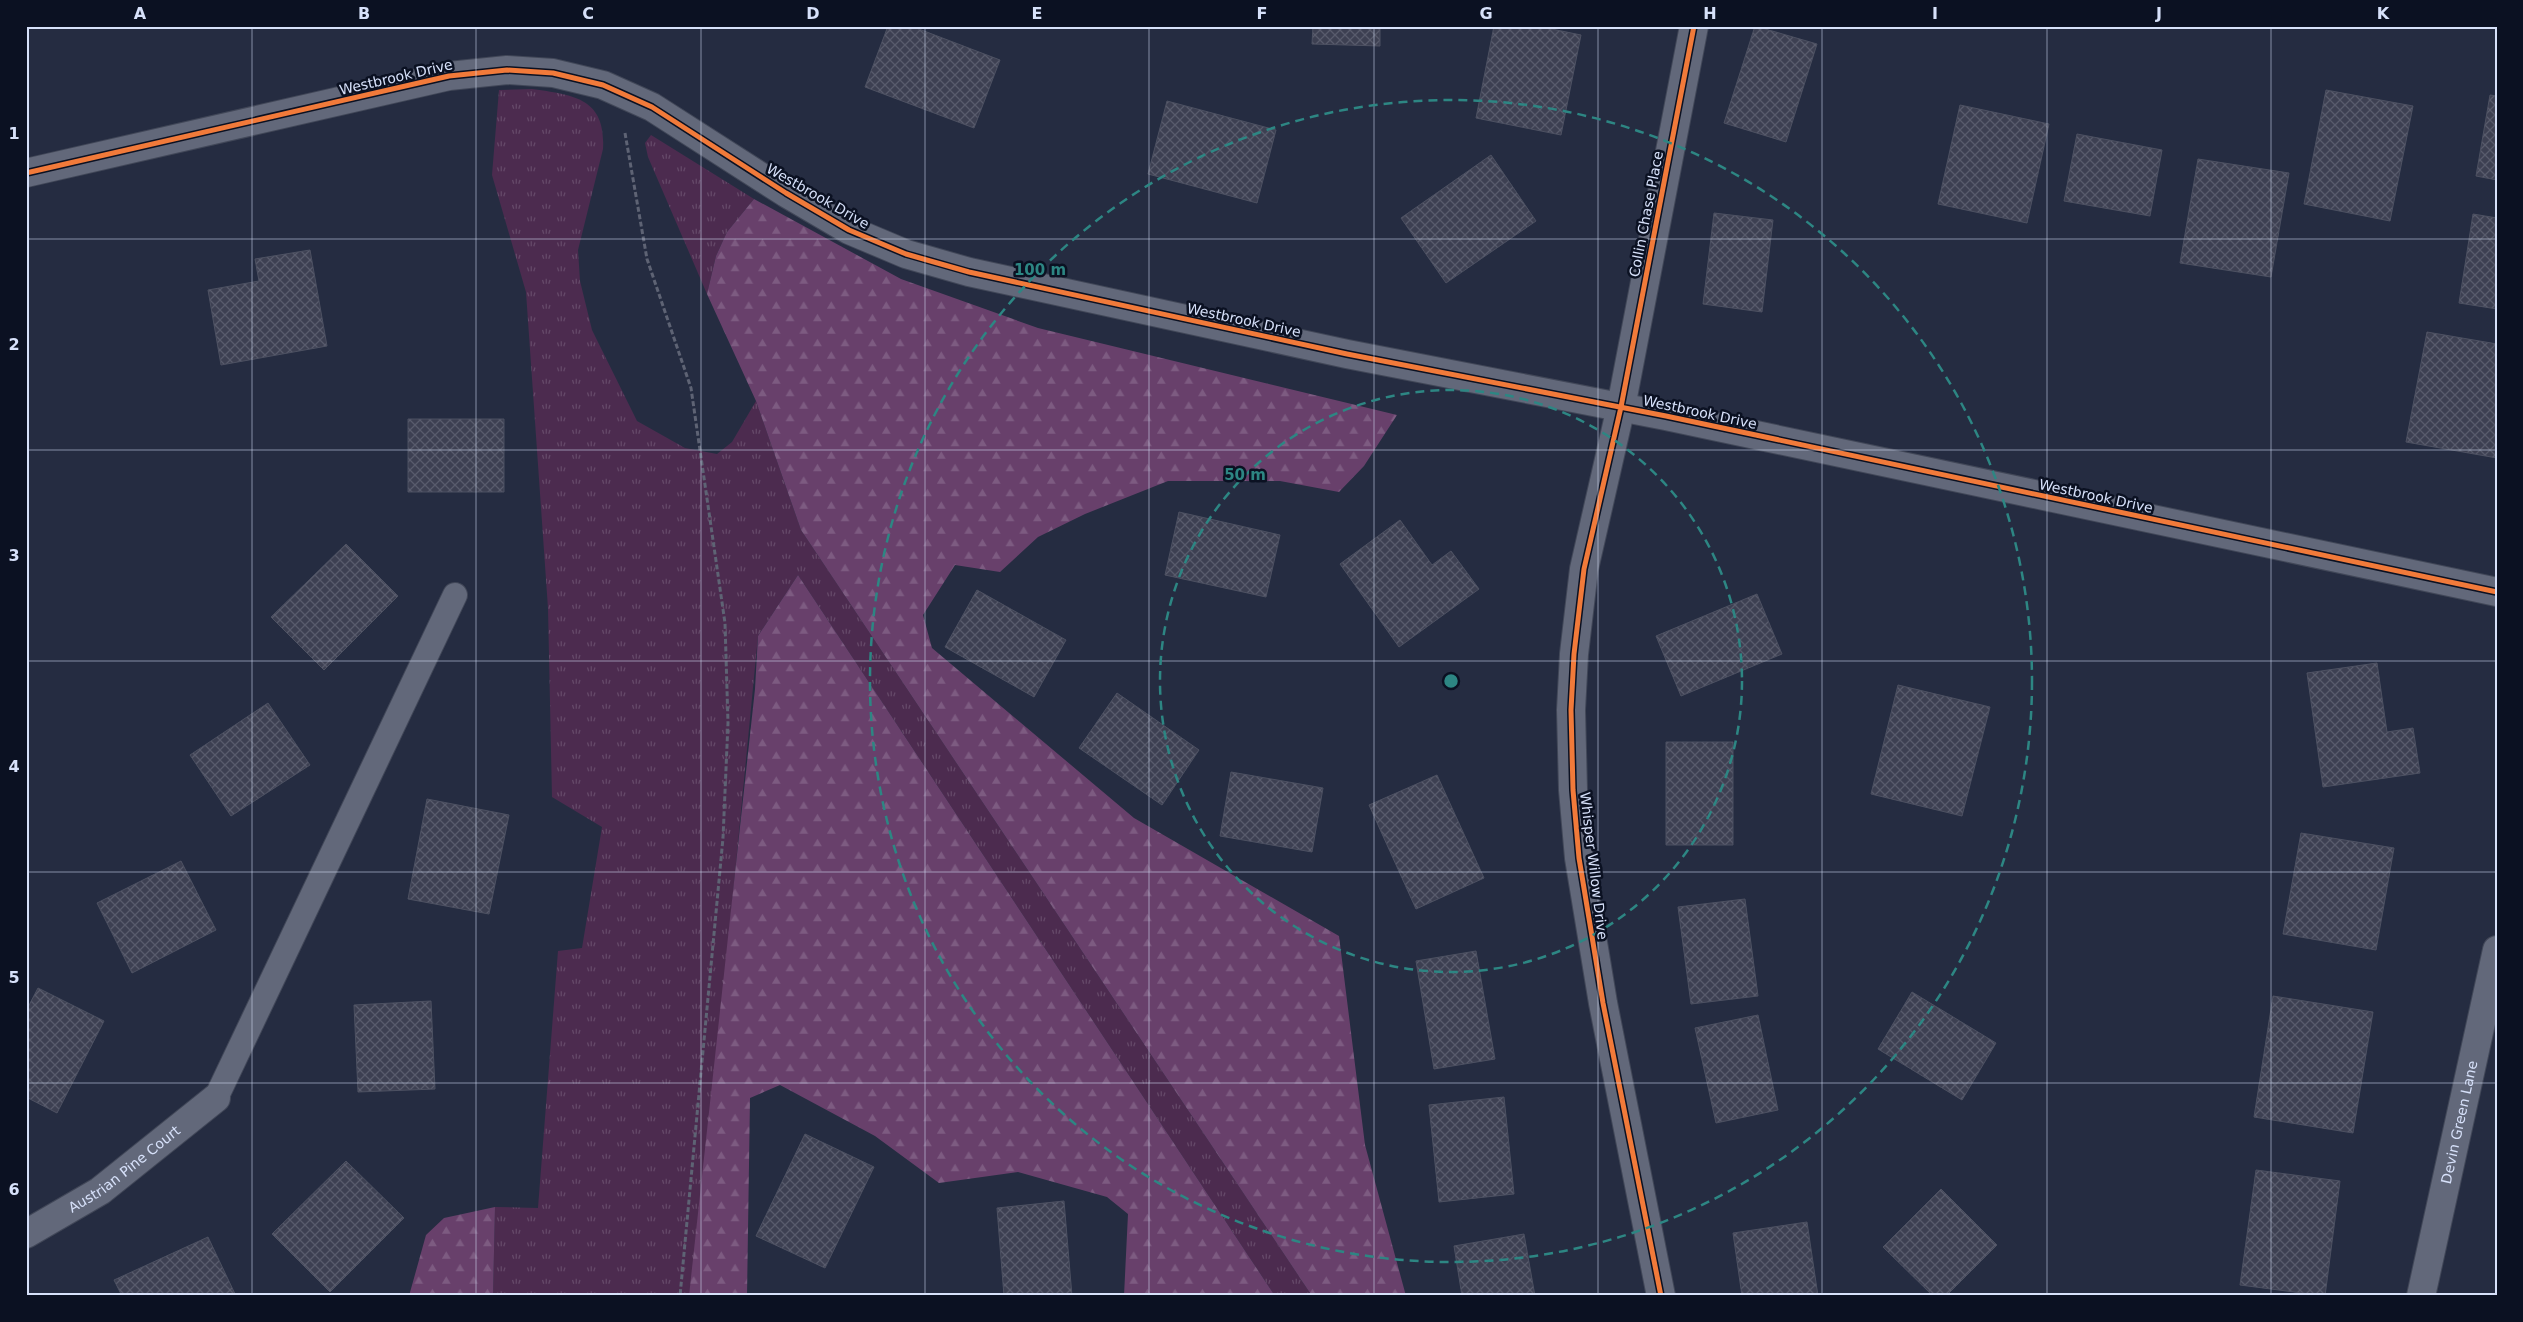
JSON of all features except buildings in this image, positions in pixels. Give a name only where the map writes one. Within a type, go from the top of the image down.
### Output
[{"type":"street","name":"Collin Chase Place","points":[[1621,407],[1694,26]]},
{"type":"street","name":"Westbrook Drive","points":[[26,174],[449,76],[481,71],[507,70],[553,73],[604,85],[652,107],[786,193],[849,230],[906,254],[969,272],[1299,343],[1621,407],[2497,592]]},
{"type":"street","name":"Whisper Willow Drive","points":[[1621,407],[1584,569],[1573,663],[1571,710],[1573,790],[1579,858],[1603,1003],[1661,1296]]},
{"type":"street","name":"Devin Green Lane","points":[[2421,1296],[2497,950]]},
{"type":"street","name":"Austrian Pine Court","points":[[26,1234],[100,1190],[216,1098]]},
{"type":"lane","points":[[216,1098],[455,595]]},
{"type":"path","points":[[604,85],[624,126],[647,259],[691,388],[724,623],[728,723],[723,838],[680,1296]]},
{"type":"green space","points":[[532,89],[574,97],[593,109],[599,119],[603,132],[603,149],[578,250],[580,281],[592,330],[637,421],[685,448],[717,454],[732,442],[756,401],[801,530],[1312,1296],[1275,1296],[798,575],[758,636],[694,1296],[493,1296],[495,1207],[538,1208],[558,951],[582,948],[602,827],[552,797],[548,608],[526,292],[492,175],[499,90]]},
{"type":"green space","points":[[651,135],[754,199],[727,232],[716,256],[707,294],[648,157],[645,143]]},
{"type":"green space","points":[[754,199],[901,279],[1038,328],[1397,415],[1364,466],[1339,492],[1280,481],[1168,481],[1085,514],[1038,537],[1000,572],[955,565],[923,615],[932,648],[1134,818],[1339,936],[1365,1145],[1406,1296],[1312,1296],[801,530],[756,401],[707,294],[716,256],[727,232]]},
{"type":"green space","points":[[798,575],[1275,1296],[1124,1296],[1128,1214],[1107,1197],[1018,1172],[939,1183],[875,1136],[780,1085],[750,1098],[747,1296],[689,1296],[755,689],[758,636]]},
{"type":"green space","points":[[495,1207],[493,1296],[409,1296],[426,1235],[444,1218]]},
{"type":"cycle path","points":[[1661,1296],[1603,1003],[1579,858],[1573,790],[1571,710],[1574,654],[1584,569],[1621,407],[1694,26]]},
{"type":"cycle path","points":[[26,173],[449,76],[507,70],[553,73],[603,85],[652,107],[786,193],[849,230],[906,254],[969,272],[1347,354],[1666,416],[2497,592]]}]
